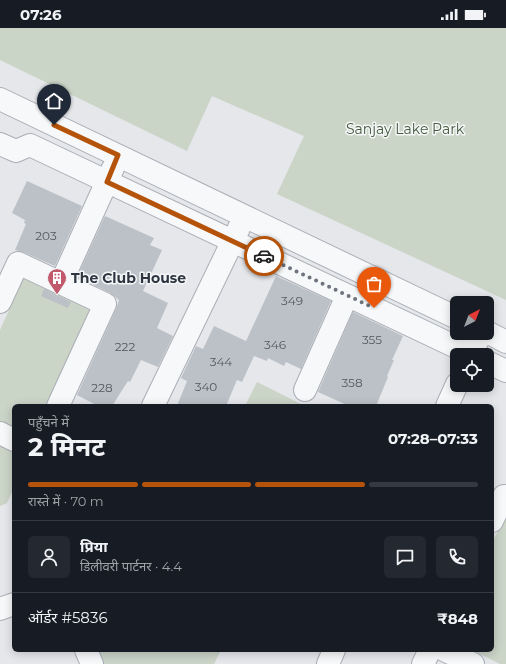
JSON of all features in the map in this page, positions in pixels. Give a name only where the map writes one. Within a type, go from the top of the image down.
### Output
[{"type":"street","points":[[1,102],[118,155],[450,315]]},
{"type":"street","points":[[0,144],[16,151],[30,145],[458,348]]},
{"type":"street","points":[[61,283],[118,155]]},
{"type":"street","points":[[154,404],[244,216]]},
{"type":"street","points":[[0,302],[18,263],[105,304],[59,404]]},
{"type":"street","points":[[304,390],[347,296]]},
{"type":"street","points":[[494,336],[506,342]]},
{"type":"street","points":[[494,365],[506,371]]},
{"type":"street","points":[[448,404],[453,392]]},
{"type":"street","points":[[0,433],[12,439]]},
{"type":"street","points":[[494,517],[504,496],[506,496]]},
{"type":"street","points":[[0,609],[12,605]]},
{"type":"street","points":[[87,652],[92,664]]},
{"type":"street","points":[[328,664],[333,652]]},
{"type":"street","points":[[423,664],[429,652]]},
{"type":"street","points":[[448,652],[473,664]]},
{"type":"green space","name":"Sanjay Lake Park","points":[[0,28],[506,28],[506,300],[277,194],[304,136],[212,96],[187,151],[0,60]]},
{"type":"green space","points":[[26,273],[98,307],[53,404],[12,404],[12,428],[0,422],[0,330]]},
{"type":"green space","points":[[257,382],[301,404],[246,404]]},
{"type":"green space","points":[[0,441],[12,447],[12,492],[7,503],[0,506]]},
{"type":"green space","points":[[506,514],[506,664],[500,664],[476,652],[494,652],[494,539]]},
{"type":"green space","points":[[99,652],[220,652],[214,664],[103,664]]},
{"type":"building","points":[[27,181],[82,206],[55,266],[15,250],[26,224],[24,223],[25,220],[12,213]]},
{"type":"building","points":[[105,216],[154,238],[150,245],[162,250],[143,291],[168,303],[157,328],[173,336],[158,367],[141,360],[130,382],[128,381],[113,404],[94,404],[77,395],[119,300],[110,293],[77,277]]},
{"type":"building","points":[[276,276],[331,301],[301,369],[286,362],[284,366],[268,358],[267,361],[254,356],[242,382],[237,380],[227,404],[178,404],[187,381],[181,378],[196,346],[203,349],[214,326],[246,341]]},
{"type":"building","points":[[44,289],[71,302],[68,308],[41,296]]},
{"type":"building","points":[[353,312],[403,336],[392,360],[394,360],[377,404],[345,404],[318,392]]},
{"type":"way so far","points":[[264,256],[374,308]]},
{"type":"place","name":"The Club House","points":[[57,295]]},
{"type":"route","points":[[54,125],[118,155],[107,182],[264,256]]}]
